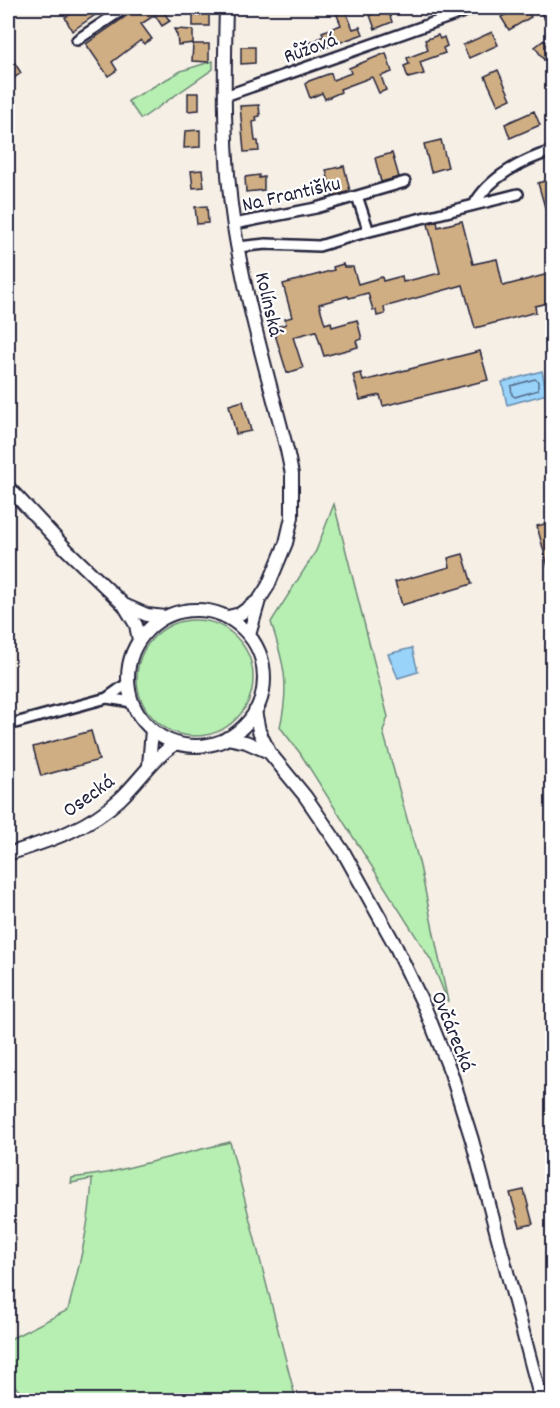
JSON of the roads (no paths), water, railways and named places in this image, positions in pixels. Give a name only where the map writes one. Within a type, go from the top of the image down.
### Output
[{"type":"main road","name":"Kolínská","points":[[226,8],[226,154],[234,224],[245,284],[287,450],[293,495],[292,518],[286,543],[268,586],[259,600],[249,635]]},
{"type":"main road","points":[[8,487],[67,550],[124,605],[135,625],[139,640]]},
{"type":"main road","points":[[228,617],[240,614],[259,600]]},
{"type":"main road","points":[[124,605],[147,615],[165,617]]},
{"type":"main road","points":[[197,610],[228,617],[249,635],[262,664],[264,680],[255,711],[243,726],[227,738],[202,746],[176,743],[152,730],[140,717],[132,702],[128,668],[132,654],[139,640],[165,617],[181,611],[197,610]]},
{"type":"main road","name":"Ovčárecká","points":[[255,711],[259,731],[269,752],[305,796],[344,853],[395,945],[425,1008],[451,1073],[468,1129],[542,1401]]},
{"type":"main road","points":[[149,766],[152,730]]},
{"type":"main road","points":[[227,738],[246,742],[269,752]]},
{"type":"main road","name":"Osecká","points":[[8,854],[57,838],[86,824],[118,801],[157,757],[176,743]]},
{"type":"street","points":[[77,40],[125,8]]},
{"type":"street","name":"Růžová","points":[[225,96],[475,8]]},
{"type":"street","points":[[544,8],[552,20]]},
{"type":"street","points":[[474,206],[479,195],[508,171],[526,159],[552,151]]},
{"type":"street","name":"Na Františku","points":[[234,224],[316,208],[405,182]]},
{"type":"street","name":"Na Františku","points":[[238,247],[266,244],[319,246],[519,194]]},
{"type":"street","name":"Na Františku","points":[[357,196],[367,226],[366,232]]},
{"type":"street","points":[[8,725],[107,698],[128,683]]},
{"type":"street","points":[[107,698],[132,702]]},
{"type":"water","points":[[542,371],[547,394],[507,405],[502,382]]},
{"type":"water","points":[[412,648],[418,672],[398,678],[388,654]]}]
